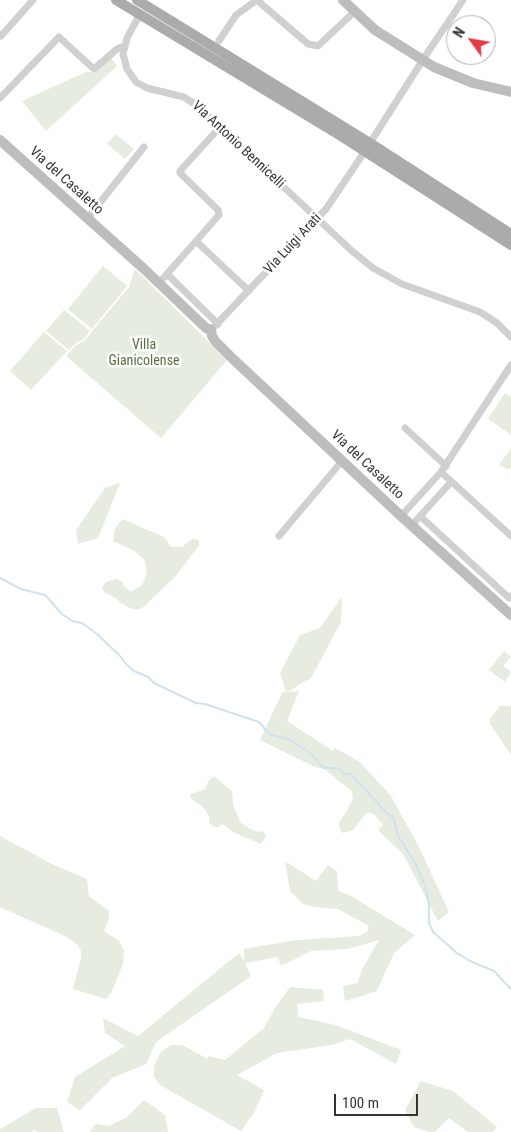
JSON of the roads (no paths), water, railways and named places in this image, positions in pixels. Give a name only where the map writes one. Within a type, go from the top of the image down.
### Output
[{"type":"main road","points":[[116,0],[146,7]]},
{"type":"main road","points":[[137,0],[179,31],[386,159],[474,217],[511,245]]},
{"type":"main road","points":[[474,217],[511,234]]},
{"type":"street","points":[[0,36],[33,0]]},
{"type":"street","points":[[219,41],[236,15],[257,0],[308,44],[318,46],[354,12]]},
{"type":"street","points":[[343,0],[375,30],[422,60],[446,73],[473,83],[511,92]]},
{"type":"street","name":"Via Luigi Arati","points":[[215,327],[332,201],[422,60],[463,0]]},
{"type":"street","points":[[0,98],[59,37],[94,70],[117,49],[124,46],[146,7]]},
{"type":"street","name":"Via Antonio Bennicelli","points":[[124,46],[123,58],[125,65],[136,82],[147,88],[188,99],[357,256],[379,272],[402,284],[480,312],[497,323],[511,337]]},
{"type":"street","points":[[159,283],[220,213],[180,173],[180,170],[220,127]]},
{"type":"street","name":"Via del Casaletto","points":[[0,140],[159,283],[206,328],[215,327],[213,338],[218,344],[342,461],[511,615]]},
{"type":"street","points":[[87,219],[144,146]]},
{"type":"street","points":[[196,241],[249,291]]},
{"type":"street","points":[[167,274],[215,327]]},
{"type":"street","points":[[402,516],[446,466],[511,365]]},
{"type":"street","points":[[405,428],[446,466]]},
{"type":"street","points":[[279,536],[342,461]]},
{"type":"street","points":[[441,472],[511,536]]},
{"type":"street","points":[[412,525],[451,482]]},
{"type":"street","points":[[420,516],[509,598],[511,596]]},
{"type":"waterway","points":[[0,578],[21,589],[45,595],[62,614],[72,621],[82,623],[97,634],[134,671],[148,677],[154,683],[196,703],[205,704],[259,722],[269,734],[290,740],[312,754],[323,768],[338,768],[345,774],[351,774],[394,819],[397,834],[414,861],[424,883],[429,904],[429,923],[433,932],[457,953],[472,962],[494,971],[511,989]]},
{"type":"park label","name":"Villa Gianicolense","points":[[144,354]]}]
